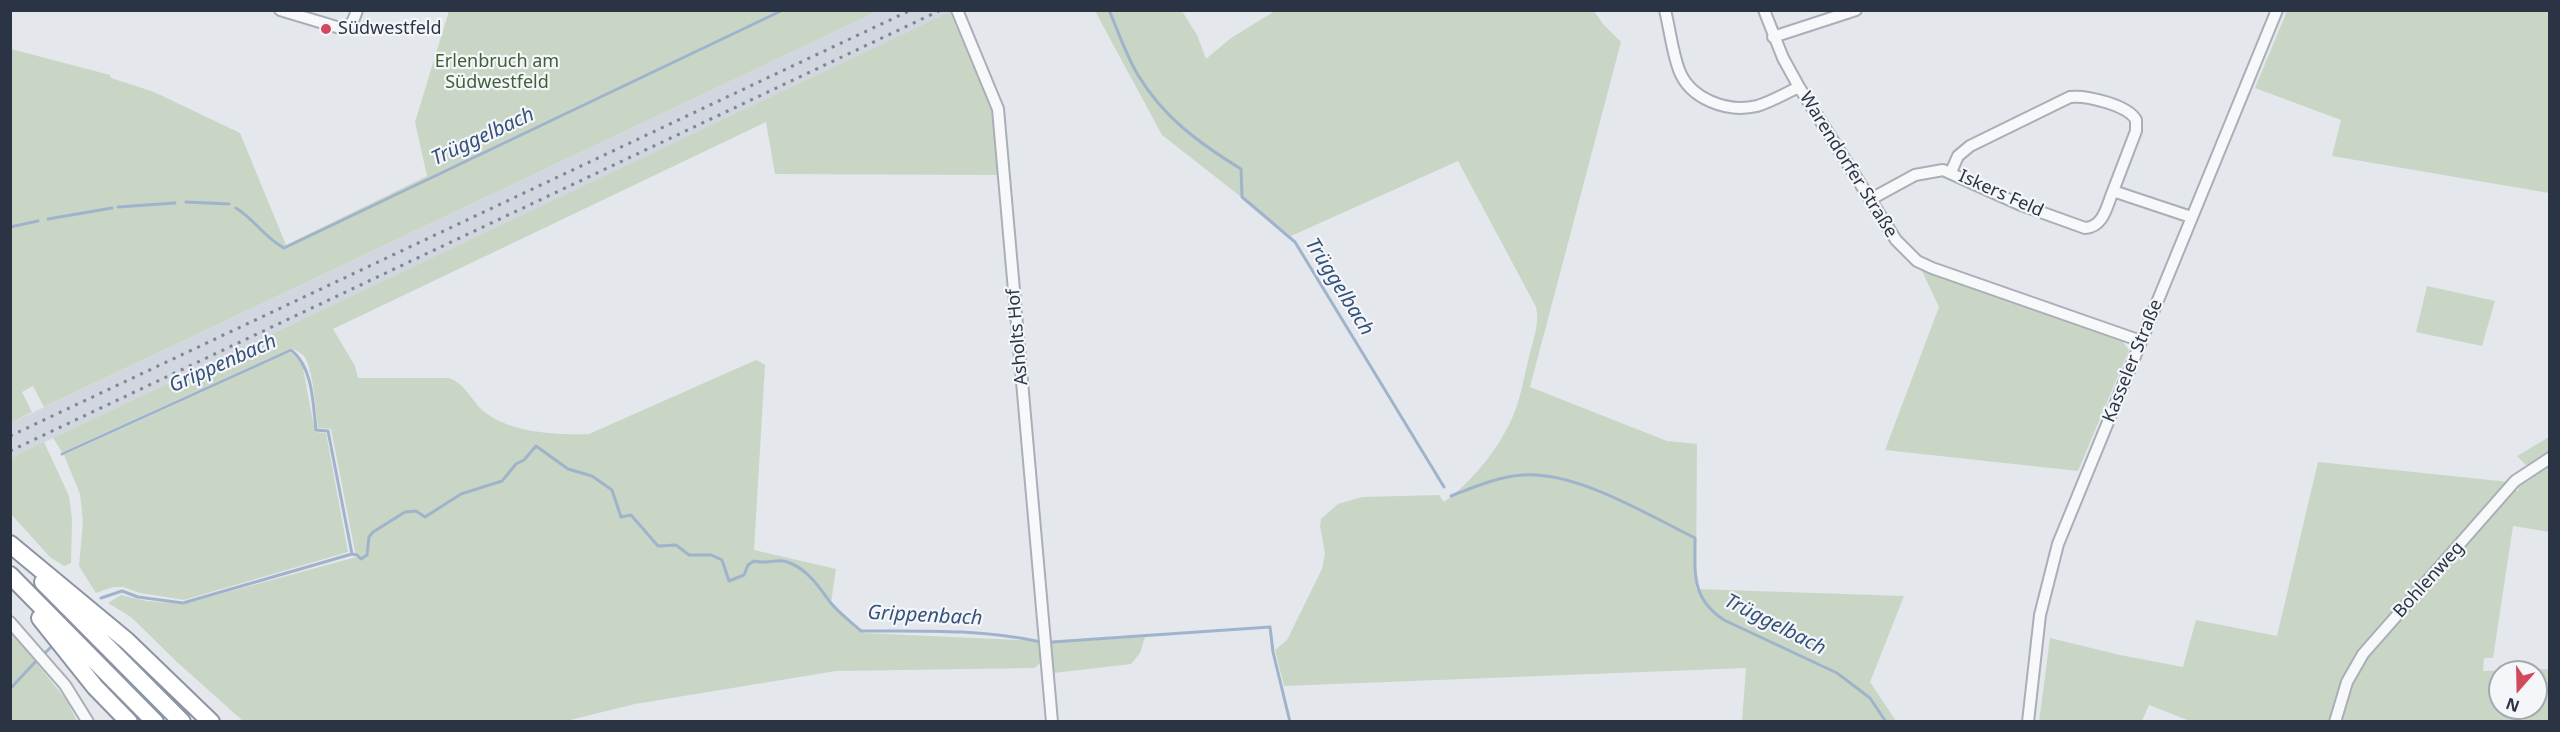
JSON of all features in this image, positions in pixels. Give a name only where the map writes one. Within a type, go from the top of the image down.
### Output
[{"type":"highway","points":[[10,544],[127,641],[211,722]]},
{"type":"highway","points":[[10,549],[182,722]]},
{"type":"highway","points":[[10,575],[155,722]]},
{"type":"highway","points":[[10,583],[95,687],[129,722]]},
{"type":"street","points":[[280,10],[340,28],[349,26],[357,10]]},
{"type":"street","name":"Asholts Hof","points":[[957,10],[998,109],[1052,722]]},
{"type":"street","points":[[1665,10],[1678,68],[1688,86],[1703,97],[1720,105],[1741,108],[1757,106],[1799,87]]},
{"type":"street","name":"Warendorfer Straße","points":[[1764,10],[1773,37],[1799,87],[1896,240],[1917,261],[2140,341]]},
{"type":"street","points":[[1773,37],[1856,10]]},
{"type":"street","name":"Kasseler Straße","points":[[2028,722],[2040,615],[2050,570],[2140,341],[2277,10]]},
{"type":"street","name":"Iskers Feld","points":[[1871,199],[1915,175],[1935,170],[1951,172],[2021,206],[2091,228],[2101,220],[2136,131],[2136,120],[2127,110],[2078,96],[2063,100],[1970,146],[1958,156],[1951,172]]},
{"type":"street","points":[[2113,191],[2191,217]]},
{"type":"street","name":"Bohlenweg","points":[[2335,722],[2347,682],[2363,654],[2515,481],[2550,458]]},
{"type":"street","points":[[10,622],[54,671],[88,722]]},
{"type":"shaded area","points":[[878,11],[954,11],[11,458],[11,423]]},
{"type":"green space","name":"Erlenbruch am Südwestfeld","points":[[449,11],[878,11],[44,407],[33,386],[22,392],[32,412],[11,423],[11,49],[110,75],[111,78],[154,92],[240,133],[286,245],[427,176],[415,122]]},
{"type":"green space","points":[[1095,11],[1182,11],[1197,35],[1206,59],[1231,38],[1275,11],[1594,11],[1621,42],[1530,387],[1667,441],[1697,444],[1696,589],[1904,596],[1870,682],[1896,721],[1742,721],[1746,668],[1284,686],[1275,650],[1287,640],[1322,569],[1325,553],[1320,526],[1321,519],[1338,504],[1362,497],[1439,495],[1444,502],[1465,484],[1493,452],[1516,409],[1536,332],[1536,307],[1458,161],[1291,236],[1162,135]]},
{"type":"green space","points":[[2287,11],[2549,11],[2549,193],[2332,156],[2341,120],[2255,88]]},
{"type":"green space","points":[[950,12],[992,111],[1000,175],[775,174],[766,122],[333,329],[355,366],[358,378],[449,378],[459,384],[482,410],[493,418],[519,428],[547,433],[589,434],[756,360],[765,365],[754,550],[836,569],[831,603],[855,628],[864,633],[1041,641],[1042,656],[1037,666],[1034,668],[836,671],[635,704],[566,721],[243,721],[131,617],[108,603],[121,595],[146,601],[184,604],[356,557],[331,429],[318,428],[310,370],[304,356],[292,348],[62,452],[53,438]]},
{"type":"green space","points":[[1922,271],[2122,341],[2129,350],[2078,471],[1885,450],[1939,307]]},
{"type":"green space","points":[[2427,286],[2495,301],[2482,346],[2416,332]]},
{"type":"green space","points":[[290,352],[299,360],[303,368],[315,432],[326,433],[348,552],[184,600],[140,593],[123,587],[113,587],[96,593],[79,566],[83,522],[80,494],[64,455]]},
{"type":"green space","points":[[2549,437],[2549,453],[2527,466],[2517,456]]},
{"type":"green space","points":[[44,442],[69,496],[72,519],[71,563],[64,566],[50,557],[11,514],[11,458]]},
{"type":"green space","points":[[2318,462],[2509,482],[2359,650],[2347,671],[2331,721],[2190,721],[2149,705],[2142,721],[2039,722],[2050,638],[2183,667],[2196,620],[2277,636]]},
{"type":"green space","points":[[2549,464],[2549,532],[2513,526],[2493,658],[2484,658],[2483,671],[2488,671],[2488,720],[2548,720],[2549,669],[2549,721],[2340,722],[2351,683],[2367,656],[2512,490],[2518,491],[2519,484]]},
{"type":"green space","points":[[11,631],[67,701],[77,721],[11,721]]},
{"type":"green space","points":[[1145,637],[1140,653],[1131,664],[1054,673],[1050,643]]},
{"type":"waterway","name":"Trüggelbach","points":[[236,208],[284,248],[783,10]]},
{"type":"waterway","name":"Trüggelbach","points":[[1109,10],[1134,67],[1159,104],[1183,128],[1241,169],[1242,197],[1295,242],[1444,487]]},
{"type":"waterway","name":"Trüggelbach","points":[[186,202],[229,204]]},
{"type":"waterway","name":"Trüggelbach","points":[[118,207],[175,203]]},
{"type":"waterway","name":"Trüggelbach","points":[[48,219],[112,208]]},
{"type":"waterway","name":"Trüggelbach","points":[[10,227],[38,221]]},
{"type":"waterway","name":"Grippenbach","points":[[62,454],[291,350],[304,366],[308,376],[313,397],[316,430],[328,431],[352,554]]},
{"type":"waterway","name":"Grippenbach","points":[[101,598],[122,591],[138,597],[183,603],[352,554],[361,559],[367,555],[369,537],[373,532],[405,512],[416,511],[425,517],[461,494],[502,481],[516,464],[524,460],[536,446],[568,469],[592,476],[612,490],[621,517],[631,515],[658,546],[676,545],[689,555],[711,555],[722,560],[729,581],[744,575],[748,565],[754,561],[786,561],[808,575],[841,614],[861,631],[974,633],[1041,642]]},
{"type":"waterway","name":"Trüggelbach","points":[[1451,496],[1504,478],[1522,475],[1543,476],[1565,480],[1611,496],[1695,538],[1697,584],[1700,594],[1713,612],[1724,620],[1837,673],[1870,698],[1886,722]]},
{"type":"waterway","name":"Grippenbach","points":[[1052,642],[1270,627],[1273,652],[1290,722]]},
{"type":"waterway","points":[[45,653],[51,647]]},
{"type":"waterway","name":"Grippenbach","points":[[10,689],[36,661]]},
{"type":"waterway","points":[[716,722],[727,722]]},
{"type":"railway","points":[[10,436],[911,10]]},
{"type":"railway","points":[[10,451],[941,10]]},
{"type":"place","name":"Südwestfeld","points":[[326,29]]}]
